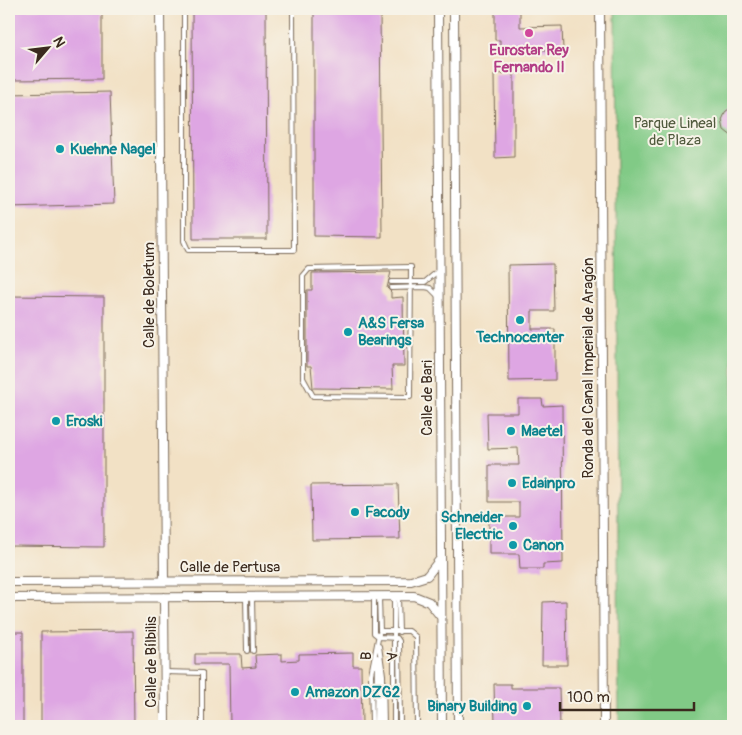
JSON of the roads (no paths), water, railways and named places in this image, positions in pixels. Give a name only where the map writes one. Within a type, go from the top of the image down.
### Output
[{"type":"street","name":"Calle de Boletum","points":[[160,9],[164,581]]},
{"type":"street","name":"Calle de Bari","points":[[438,9],[442,726]]},
{"type":"street","name":"Calle de Bari","points":[[454,9],[458,726]]},
{"type":"street","name":"Ronda del Canal Imperial de Aragón","points":[[600,9],[604,726]]},
{"type":"street","name":"Calle de Pertusa","points":[[9,582],[411,581],[427,576],[441,558]]},
{"type":"street","name":"Calle de Bílbilis","points":[[164,597],[165,726]]},
{"type":"street","name":"Calle de Pertusa","points":[[9,598],[421,597],[429,602],[442,618]]},
{"type":"lane","points":[[184,9],[184,241],[188,250],[294,250],[293,9]]},
{"type":"lane","points":[[411,268],[411,287],[410,397],[313,396],[303,378],[303,276],[309,269],[411,268]]},
{"type":"lane","points":[[391,282],[411,282],[430,279],[440,269]]},
{"type":"lane","points":[[391,288],[430,288],[440,300]]},
{"type":"lane","points":[[376,596],[379,629],[378,642]]},
{"type":"lane","points":[[376,596],[374,630],[378,636]]},
{"type":"lane","points":[[394,726],[396,596]]},
{"type":"lane","points":[[249,597],[253,651]]},
{"type":"lane","points":[[247,651],[249,597]]},
{"type":"lane","points":[[379,629],[409,631],[416,637],[417,726]]},
{"type":"lane","points":[[378,636],[394,637],[399,641],[400,726]]},
{"type":"lane","name":"B","points":[[372,726],[371,674],[378,642]]},
{"type":"lane","name":"B","points":[[376,726],[378,642]]},
{"type":"lane","name":"A","points":[[378,642],[380,726]]},
{"type":"lane","name":"A","points":[[378,642],[383,674],[384,726]]},
{"type":"lane","points":[[165,672],[202,673],[202,726]]},
{"type":"place","name":"Eurostar Rey Fernando II","points":[[529,33]]},
{"type":"place","name":"Kuehne Nagel","points":[[60,149]]},
{"type":"place","name":"Technocenter","points":[[520,320]]},
{"type":"place","name":"A&S Fersa Bearings","points":[[348,332]]},
{"type":"place","name":"Eroski","points":[[56,421]]},
{"type":"place","name":"Maetel","points":[[511,431]]},
{"type":"place","name":"Edainpro","points":[[512,483]]},
{"type":"place","name":"Facody","points":[[355,512]]},
{"type":"place","name":"Schneider Electric","points":[[513,526]]},
{"type":"place","name":"Canon","points":[[513,545]]},
{"type":"place","name":"Amazon DZG2","points":[[295,692]]},
{"type":"place","name":"Binary Building","points":[[527,706]]},
{"type":"park label","name":"Parque Lineal de Plaza","points":[[675,132]]}]
